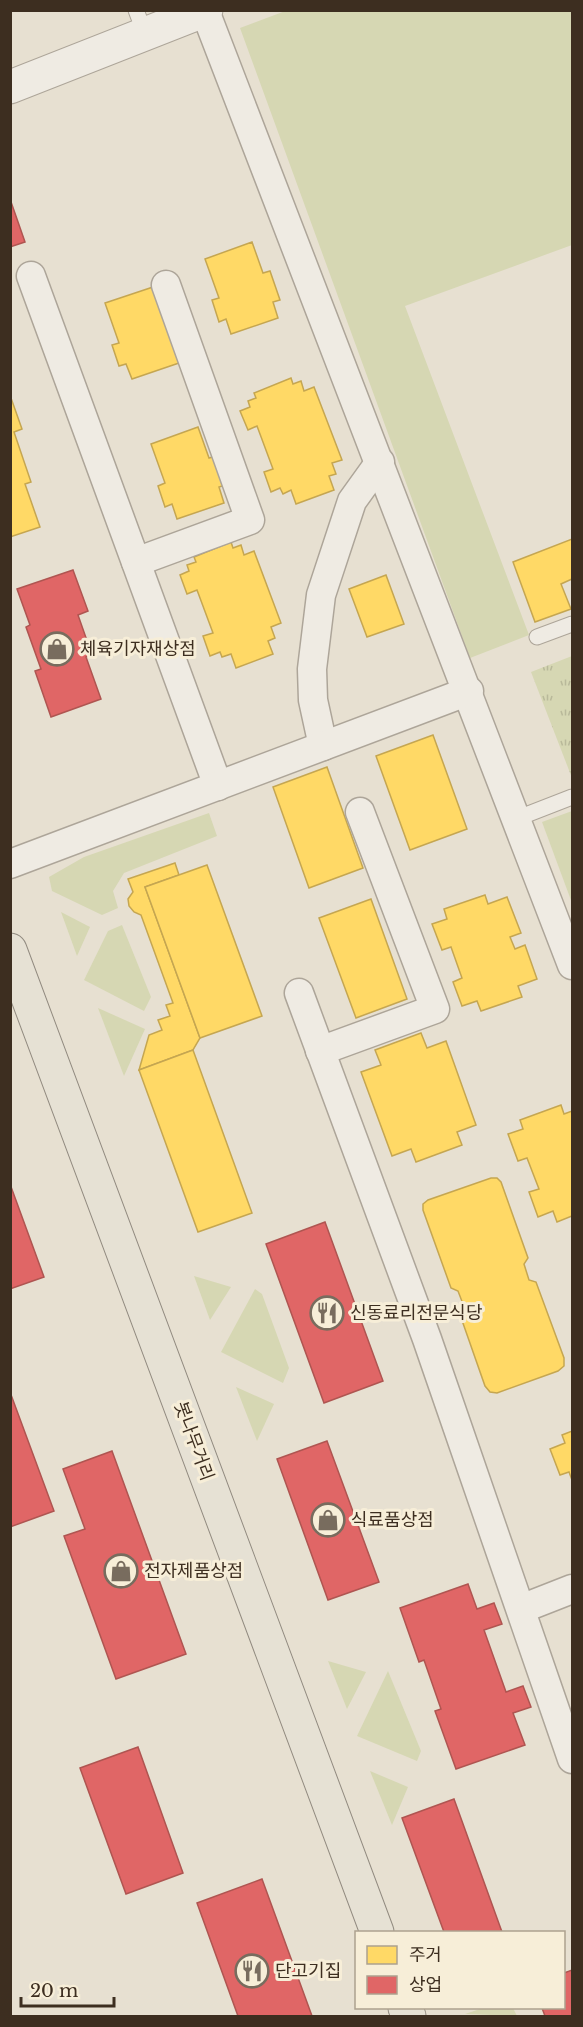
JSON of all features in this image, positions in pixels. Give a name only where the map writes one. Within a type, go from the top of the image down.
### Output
[{"type":"main road","name":"봇나무거리","points":[[10,950],[377,1931]]},
{"type":"street","points":[[10,87],[141,22],[206,11],[573,965]]},
{"type":"street","points":[[31,276],[218,786]]},
{"type":"street","points":[[136,562],[250,520],[166,285]]},
{"type":"street","points":[[323,746],[314,709],[312,679],[321,595],[352,501],[380,462]]},
{"type":"street","points":[[10,864],[469,691]]},
{"type":"street","points":[[320,1051],[435,1009],[360,812]]},
{"type":"street","points":[[299,993],[427,1339],[573,1759]]},
{"type":"street","points":[[521,1609],[573,1589]]},
{"type":"lane","points":[[537,637],[573,624]]},
{"type":"lane","points":[[518,818],[573,797]]},
{"type":"green space","points":[[288,10],[572,11],[572,245],[405,306],[529,635],[470,658],[240,28]]},
{"type":"green space","points":[[572,656],[572,778],[531,672]]},
{"type":"green space","points":[[572,811],[572,903],[542,822]]},
{"type":"green space","points":[[209,813],[217,836],[124,873],[113,891],[118,908],[102,915],[52,891],[49,877],[84,857]]},
{"type":"green space","points":[[61,912],[90,927],[77,956]]},
{"type":"green space","points":[[122,925],[151,997],[144,1011],[84,980],[108,931]]},
{"type":"green space","points":[[98,1008],[145,1029],[124,1076]]},
{"type":"green space","points":[[194,1276],[231,1287],[210,1320]]},
{"type":"green space","points":[[255,1289],[262,1294],[289,1368],[283,1383],[221,1352]]},
{"type":"green space","points":[[236,1387],[274,1404],[257,1441]]},
{"type":"green space","points":[[328,1661],[366,1672],[347,1709]]},
{"type":"green space","points":[[388,1671],[421,1751],[417,1761],[357,1736]]},
{"type":"green space","points":[[370,1771],[408,1787],[392,1825]]},
{"type":"green space","points":[[480,2009],[514,2009],[517,2016],[465,2014]]},
{"type":"building: 주거","points":[[252,242],[263,273],[270,271],[280,300],[273,302],[278,318],[231,334],[226,319],[219,322],[212,300],[219,298],[205,259]]},
{"type":"building: 주거","points":[[153,287],[179,363],[132,379],[126,364],[119,366],[112,345],[119,343],[105,303]]},
{"type":"building: 주거","points":[[291,378],[293,384],[301,381],[304,391],[314,387],[342,460],[332,463],[336,474],[329,476],[334,490],[296,504],[291,490],[283,494],[280,488],[271,492],[264,472],[273,469],[257,426],[248,430],[240,411],[250,407],[248,401],[256,398],[254,393]]},
{"type":"building: 주거","points":[[11,398],[22,429],[14,432],[31,482],[25,484],[40,527],[10,537]]},
{"type":"building: 주거","points":[[198,427],[209,458],[216,456],[226,485],[219,487],[224,503],[177,519],[172,504],[165,507],[158,486],[165,483],[151,444]]},
{"type":"building: 주거","points":[[572,539],[572,579],[561,584],[571,609],[535,622],[513,562]]},
{"type":"building: 주거","points":[[231,542],[233,548],[241,545],[244,555],[254,551],[281,623],[271,627],[275,638],[268,641],[273,654],[236,668],[231,654],[222,657],[220,652],[210,656],[203,636],[213,633],[197,590],[187,594],[180,575],[189,571],[187,565],[196,562],[194,557]]},
{"type":"building: 주거","points":[[386,575],[404,624],[367,637],[349,589]]},
{"type":"building: 주거","points":[[433,735],[467,829],[410,850],[376,756]]},
{"type":"building: 주거","points":[[327,767],[363,868],[309,888],[273,787]]},
{"type":"building: 주거","points":[[175,863],[179,875],[145,887],[200,1038],[193,1050],[139,1070],[149,1035],[162,1030],[158,1020],[170,1016],[166,1005],[173,1003],[141,915],[129,906],[128,899],[133,892],[128,879]]},
{"type":"building: 주거","points":[[207,865],[262,1016],[200,1038],[145,887]]},
{"type":"building: 주거","points":[[485,895],[488,904],[507,897],[521,933],[510,937],[515,949],[525,945],[537,979],[518,986],[522,997],[481,1011],[477,1001],[462,1006],[453,982],[462,978],[451,947],[442,950],[432,924],[447,919],[444,909]]},
{"type":"building: 주거","points":[[371,899],[407,999],[356,1018],[319,918]]},
{"type":"building: 주거","points":[[421,1033],[427,1048],[446,1041],[476,1125],[457,1132],[462,1145],[416,1162],[411,1149],[392,1156],[361,1072],[381,1065],[375,1050]]},
{"type":"building: 주거","points":[[193,1050],[252,1213],[198,1232],[139,1070]]},
{"type":"building: 주거","points":[[561,1105],[564,1114],[572,1111],[572,1216],[557,1222],[553,1211],[538,1217],[529,1192],[539,1189],[527,1158],[518,1161],[508,1134],[523,1129],[520,1120]]},
{"type":"building: 주거","points":[[491,1178],[497,1178],[501,1182],[528,1258],[524,1264],[529,1280],[536,1282],[564,1358],[564,1366],[558,1371],[497,1393],[490,1392],[485,1386],[458,1309],[463,1304],[458,1291],[451,1288],[423,1210],[423,1204],[428,1200]]},
{"type":"building: 주거","points":[[572,1431],[572,1480],[569,1472],[560,1475],[550,1449],[565,1443],[562,1435]]},
{"type":"building: 상업","points":[[10,199],[25,242],[10,247]]},
{"type":"building: 상업","points":[[73,570],[88,611],[78,615],[92,655],[86,657],[101,699],[51,717],[35,671],[41,669],[26,627],[30,625],[17,589]]},
{"type":"building: 상업","points":[[10,1184],[44,1277],[10,1289]]},
{"type":"building: 상업","points":[[325,1222],[383,1381],[324,1403],[266,1244]]},
{"type":"building: 상업","points":[[10,1392],[54,1511],[10,1527]]},
{"type":"building: 상업","points":[[327,1441],[379,1582],[328,1600],[277,1459]]},
{"type":"building: 상업","points":[[112,1451],[186,1654],[116,1679],[64,1536],[85,1529],[63,1469]]},
{"type":"building: 상업","points":[[468,1584],[477,1609],[494,1603],[502,1624],[484,1630],[506,1692],[523,1686],[531,1707],[513,1713],[525,1745],[456,1769],[435,1711],[441,1709],[424,1660],[419,1662],[400,1608]]},
{"type":"building: 상업","points":[[138,1747],[183,1873],[126,1894],[80,1768]]},
{"type":"building: 상업","points":[[454,1799],[502,1931],[444,1931],[402,1818]]},
{"type":"building: 상업","points":[[262,1879],[312,2016],[238,2016],[197,1903]]},
{"type":"building: 상업","points":[[572,1970],[572,2016],[545,2016],[542,2009],[565,2009],[565,1973]]},
{"type":"place","name":"체육기자재상점","points":[[57,649]]},
{"type":"place","name":"신동료리전문식당","points":[[327,1313]]},
{"type":"place","name":"식료품상점","points":[[328,1520]]},
{"type":"place","name":"전자제품상점","points":[[121,1571]]},
{"type":"place","name":"단고기집","points":[[252,1971]]}]
